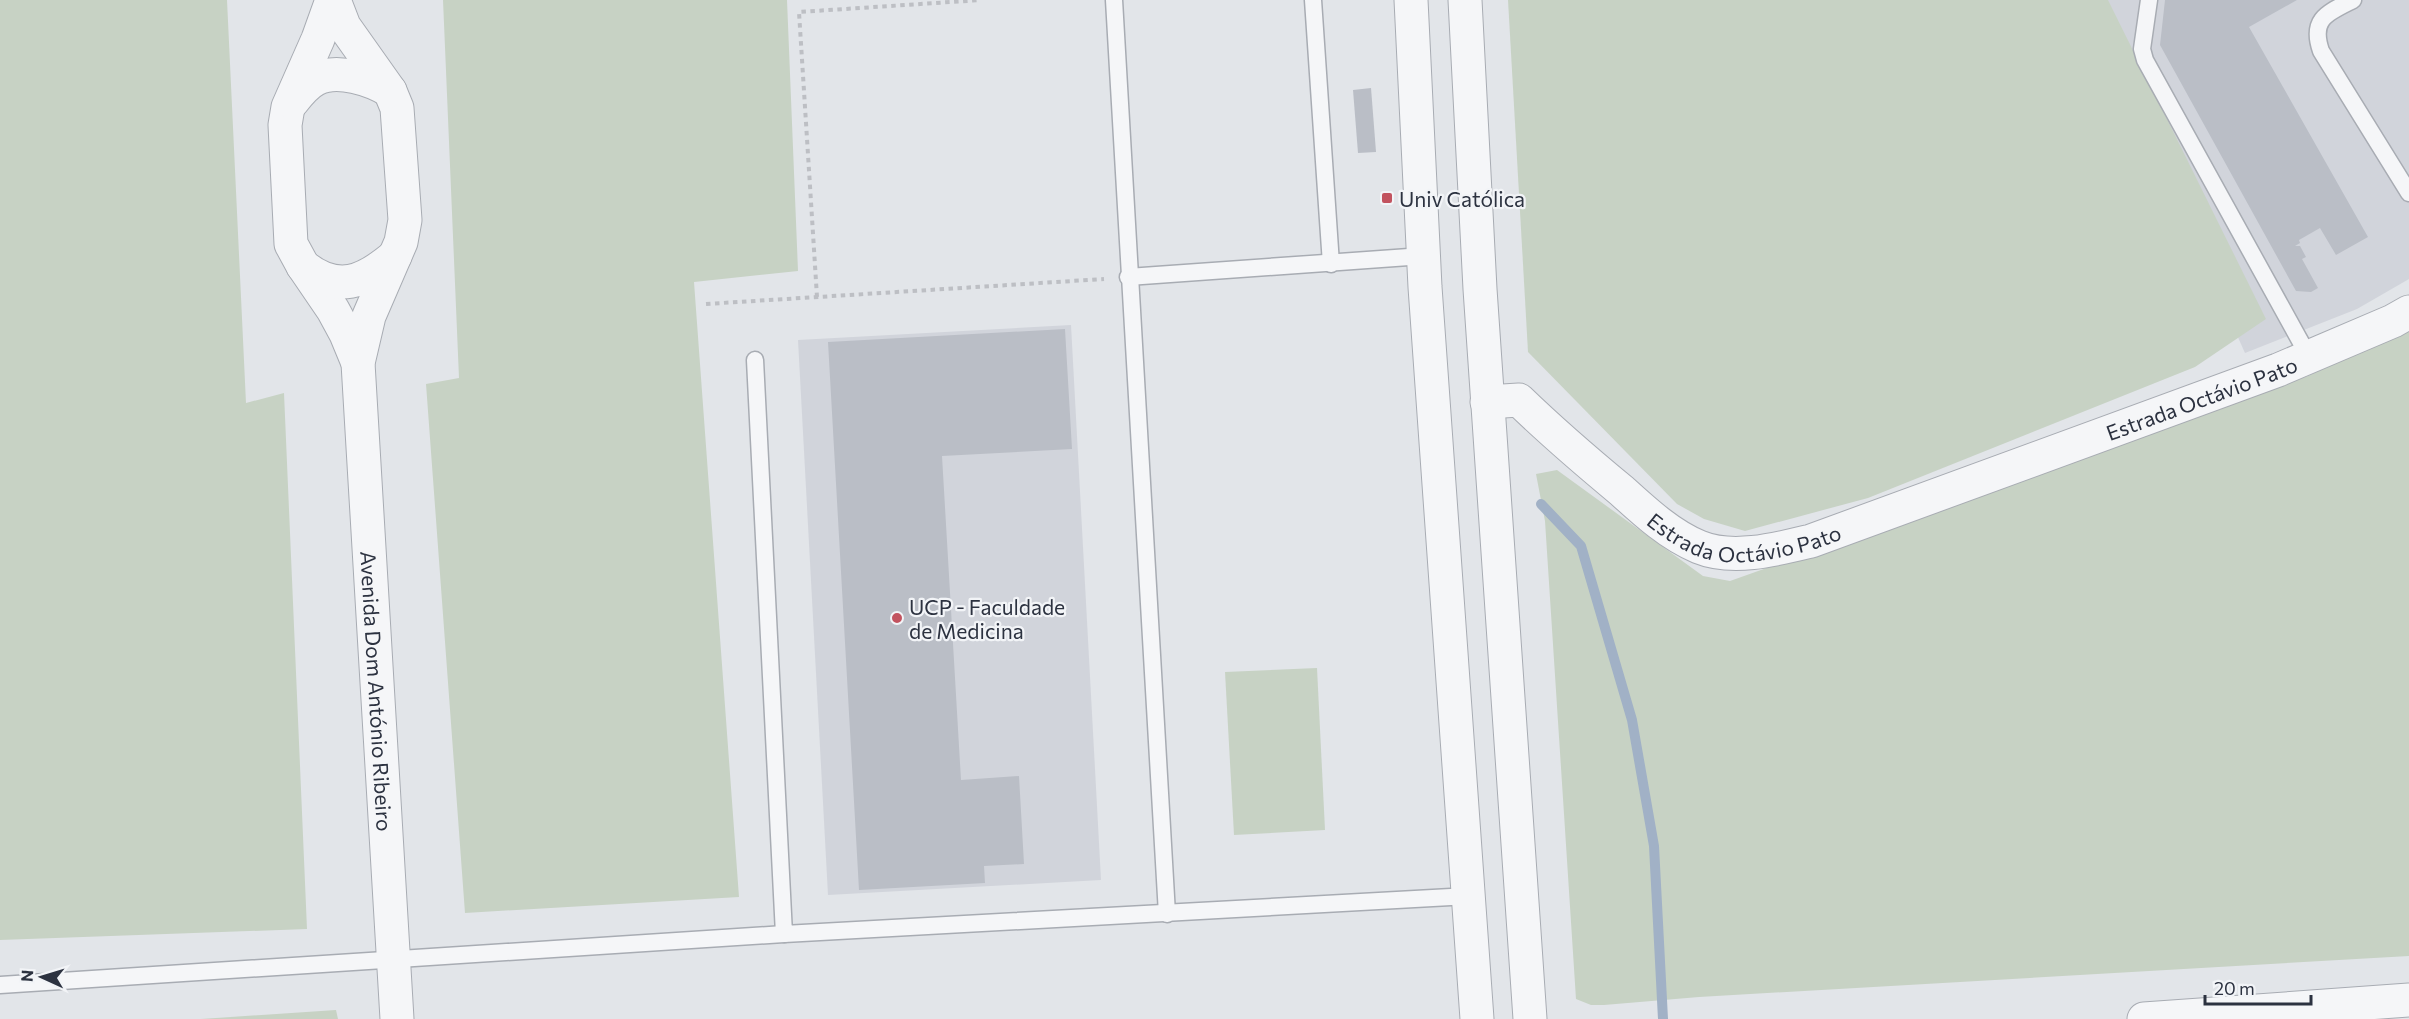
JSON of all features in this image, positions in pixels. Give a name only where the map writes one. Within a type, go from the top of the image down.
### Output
[{"type":"street","points":[[333,0],[344,26],[390,91],[397,108],[405,220],[395,256],[369,316],[358,363]]},
{"type":"street","points":[[333,0],[288,107],[285,125],[291,244],[333,310],[358,363]]},
{"type":"street","points":[[1411,0],[1423,256],[1477,1019]]},
{"type":"street","points":[[1465,0],[1487,402],[1530,1019]]},
{"type":"street","points":[[288,107],[301,90],[318,78],[355,77],[371,80],[390,91]]},
{"type":"street","points":[[303,266],[315,275],[331,281],[351,282],[374,274],[395,256]]},
{"type":"street","name":"Estrada Octávio Pato","points":[[1487,402],[1520,400],[1557,436],[1646,512],[1667,529],[1700,548],[1734,553],[1765,552],[1811,541],[2309,357],[2409,312]]},
{"type":"street","name":"Avenida Dom António Ribeiro","points":[[358,363],[398,1019]]},
{"type":"street","points":[[2145,1019],[2409,1000]]},
{"type":"lane","points":[[1114,0],[1128,277],[1167,914]]},
{"type":"lane","points":[[1313,0],[1331,264]]},
{"type":"lane","points":[[2149,0],[2142,49],[2145,60],[2309,357]]},
{"type":"lane","points":[[2353,0],[2330,12],[2318,25],[2316,37],[2321,51],[2409,193]]},
{"type":"lane","points":[[1128,277],[1423,256]]},
{"type":"lane","points":[[755,360],[784,934]]},
{"type":"lane","points":[[0,986],[784,934],[1469,896]]},
{"type":"path","points":[[817,297],[799,12],[981,0]]},
{"type":"path","points":[[706,304],[1128,277]]},
{"type":"shaded area","points":[[2087,0],[2409,0],[2409,279],[2357,309],[2245,353]]},
{"type":"shaded area","points":[[1071,325],[1101,880],[828,895],[798,340]]},
{"type":"green space","points":[[0,0],[227,0],[246,403],[284,393],[307,929],[0,940]]},
{"type":"green space","points":[[443,0],[787,0],[798,271],[694,282],[739,897],[465,913],[426,384],[459,378]]},
{"type":"green space","points":[[1508,0],[2108,0],[2266,319],[2195,367],[1868,498],[1745,531],[1704,519],[1677,504],[1528,352]]},
{"type":"green space","points":[[2409,325],[2409,956],[1699,997],[1604,1005],[1591,1005],[1576,999],[1545,521],[1536,474],[1557,470],[1703,576],[1730,581],[2308,376]]},
{"type":"green space","points":[[1317,668],[1325,830],[1234,835],[1225,672]]},
{"type":"green space","points":[[336,1010],[338,1019],[201,1019]]},
{"type":"building","points":[[2165,0],[2297,0],[2249,27],[2368,237],[2336,255],[2320,228],[2299,240],[2300,243],[2295,246],[2300,246],[2306,257],[2302,259],[2318,288],[2311,292],[2296,291],[2160,45]]},
{"type":"building","points":[[1371,88],[1376,152],[1358,153],[1353,90]]},
{"type":"building","name":"UCP - Faculdade de Medicina","points":[[1065,329],[1072,449],[942,456],[961,780],[1019,776],[1024,864],[984,866],[985,883],[859,890],[828,342]]},
{"type":"waterway","points":[[1541,504],[1581,546],[1632,720],[1654,846],[1663,1019]]},
{"type":"place","name":"Univ Católica","points":[[1387,198]]},
{"type":"place","name":"UCP - Faculdade de Medicina","points":[[897,618]]}]
